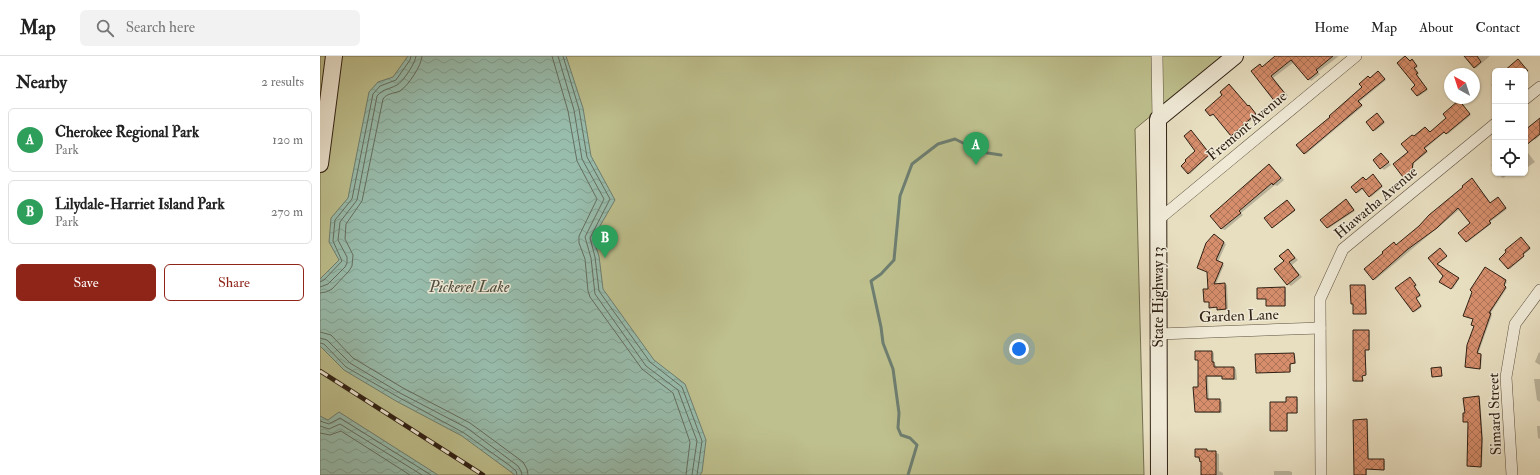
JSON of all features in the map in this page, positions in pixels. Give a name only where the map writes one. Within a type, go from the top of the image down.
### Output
[{"type":"street","points":[[320,164],[334,56]]},
{"type":"street","points":[[1157,56],[1158,119]]},
{"type":"street","points":[[1158,119],[1235,56]]},
{"type":"street","name":"Fremont Avenue","points":[[1158,220],[1356,56]]},
{"type":"street","points":[[1528,97],[1540,87]]},
{"type":"street","name":"State Highway 13","points":[[1158,119],[1160,475]]},
{"type":"street","name":"Hiawatha Avenue","points":[[1321,475],[1320,299],[1343,249],[1492,126]]},
{"type":"street","name":"Simard Street","points":[[1512,475],[1506,377],[1515,324],[1540,290]]},
{"type":"street","name":"Garden Lane","points":[[1159,334],[1320,328]]},
{"type":"shaded area","points":[[320,56],[1223,56],[1135,129],[1144,475],[320,475]]},
{"type":"water","name":"Pickerel Lake","points":[[408,56],[566,56],[583,108],[591,156],[615,200],[593,238],[599,256],[603,289],[654,360],[685,384],[706,440],[702,472],[700,475],[515,475],[462,436],[396,401],[344,370],[320,346],[320,279],[339,260],[329,242],[331,218],[348,198],[369,92],[378,82],[393,77]]},
{"type":"water","points":[[339,412],[438,475],[320,475],[320,416],[328,420]]},
{"type":"building","points":[[1275,56],[1333,56],[1316,70],[1318,72],[1308,80],[1291,60],[1271,76],[1286,95],[1276,103],[1251,71],[1260,64],[1262,67]]},
{"type":"building","points":[[1405,56],[1410,61],[1412,59],[1417,66],[1414,68],[1418,73],[1416,74],[1427,89],[1417,96],[1411,89],[1415,85],[1397,63]]},
{"type":"building","points":[[1464,56],[1477,56],[1481,62],[1474,68]]},
{"type":"building","points":[[1518,59],[1526,68],[1508,68]]},
{"type":"building","points":[[1378,71],[1385,79],[1358,101],[1362,105],[1304,154],[1296,145],[1330,117],[1329,116],[1362,87],[1359,84],[1368,76],[1370,78]]},
{"type":"building","points":[[1229,84],[1256,114],[1231,136],[1213,114],[1210,116],[1205,110],[1222,95],[1220,92]]},
{"type":"building","points":[[1454,104],[1462,104],[1470,114],[1446,134],[1444,132],[1424,148],[1427,151],[1413,163],[1412,170],[1403,177],[1393,164],[1408,152],[1401,144],[1425,127],[1430,132],[1446,118],[1443,114]]},
{"type":"building","points":[[1377,113],[1384,122],[1373,131],[1366,122]]},
{"type":"building","points":[[1540,118],[1540,134],[1528,144],[1528,140],[1528,128]]},
{"type":"building","points":[[1191,130],[1210,154],[1188,174],[1181,166],[1195,151],[1184,136]]},
{"type":"building","points":[[1381,153],[1389,162],[1380,169],[1373,160]]},
{"type":"building","points":[[1269,164],[1281,178],[1273,185],[1272,183],[1239,211],[1241,213],[1221,229],[1210,216]]},
{"type":"building","points":[[1373,174],[1382,186],[1369,197],[1362,188],[1356,193],[1351,187],[1363,177],[1366,180]]},
{"type":"building","points":[[1472,178],[1490,203],[1498,197],[1506,208],[1489,221],[1491,223],[1466,242],[1458,233],[1470,223],[1458,208],[1437,228],[1408,249],[1373,280],[1364,269],[1394,242],[1396,245],[1419,226],[1429,215]]},
{"type":"building","points":[[1346,199],[1354,210],[1327,228],[1320,220]]},
{"type":"building","points":[[1287,200],[1295,210],[1272,228],[1264,218]]},
{"type":"building","points":[[1214,234],[1224,242],[1216,260],[1223,263],[1214,284],[1225,283],[1226,309],[1217,310],[1217,307],[1209,308],[1209,302],[1204,302],[1203,289],[1208,289],[1207,272],[1197,268],[1206,243]]},
{"type":"building","points":[[1521,237],[1530,248],[1523,254],[1524,256],[1508,269],[1499,259],[1506,252],[1505,250]]},
{"type":"building","points":[[1440,248],[1447,256],[1437,264],[1459,278],[1451,289],[1439,282],[1443,276],[1428,258]]},
{"type":"building","points":[[1288,249],[1295,258],[1289,262],[1299,275],[1287,285],[1274,269],[1284,261],[1279,256]]},
{"type":"building","points":[[1485,267],[1506,280],[1504,285],[1506,287],[1489,313],[1491,313],[1477,353],[1481,354],[1480,369],[1465,367],[1467,345],[1474,326],[1471,325],[1473,319],[1463,316],[1472,292],[1470,290]]},
{"type":"building","points":[[1410,277],[1416,285],[1414,286],[1420,295],[1416,298],[1421,306],[1413,312],[1395,288]]},
{"type":"building","points":[[1350,285],[1365,285],[1366,314],[1353,314]]},
{"type":"building","points":[[1285,287],[1285,306],[1266,306],[1266,299],[1257,299],[1257,288]]},
{"type":"building","points":[[1353,330],[1369,330],[1369,350],[1365,350],[1366,375],[1362,376],[1363,381],[1353,381]]},
{"type":"building","points":[[1195,351],[1212,351],[1212,362],[1214,362],[1214,367],[1234,367],[1234,379],[1222,379],[1222,376],[1206,376],[1207,399],[1220,399],[1220,412],[1195,412],[1193,387],[1198,387],[1198,360],[1195,360]]},
{"type":"building","points":[[1294,353],[1295,363],[1290,364],[1290,372],[1256,373],[1255,354]]},
{"type":"building","points":[[1441,367],[1442,376],[1432,377],[1431,368]]},
{"type":"building","points":[[1479,396],[1482,439],[1481,467],[1467,466],[1468,422],[1463,422],[1463,413],[1465,413],[1463,398]]},
{"type":"building","points":[[1286,397],[1297,397],[1297,413],[1287,413],[1287,431],[1270,431],[1270,402],[1286,402]]},
{"type":"building","points":[[1367,419],[1368,459],[1384,459],[1384,470],[1366,469],[1366,475],[1354,475],[1353,420]]},
{"type":"building","points":[[1195,449],[1216,451],[1216,475],[1201,475],[1201,461],[1200,462],[1199,457],[1195,457]]},
{"type":"waterway","points":[[908,475],[917,445],[910,438],[901,435],[898,428],[899,413],[893,369],[883,343],[871,281],[881,274],[894,260],[900,196],[912,164],[938,144],[955,139],[981,152],[1001,155]]},
{"type":"railway","points":[[320,371],[483,475]]},
{"type":"place","name":"Cherokee Regional Park","points":[[976,165]]},
{"type":"place","name":"Lilydale-Harriet Island Park","points":[[605,258]]}]
